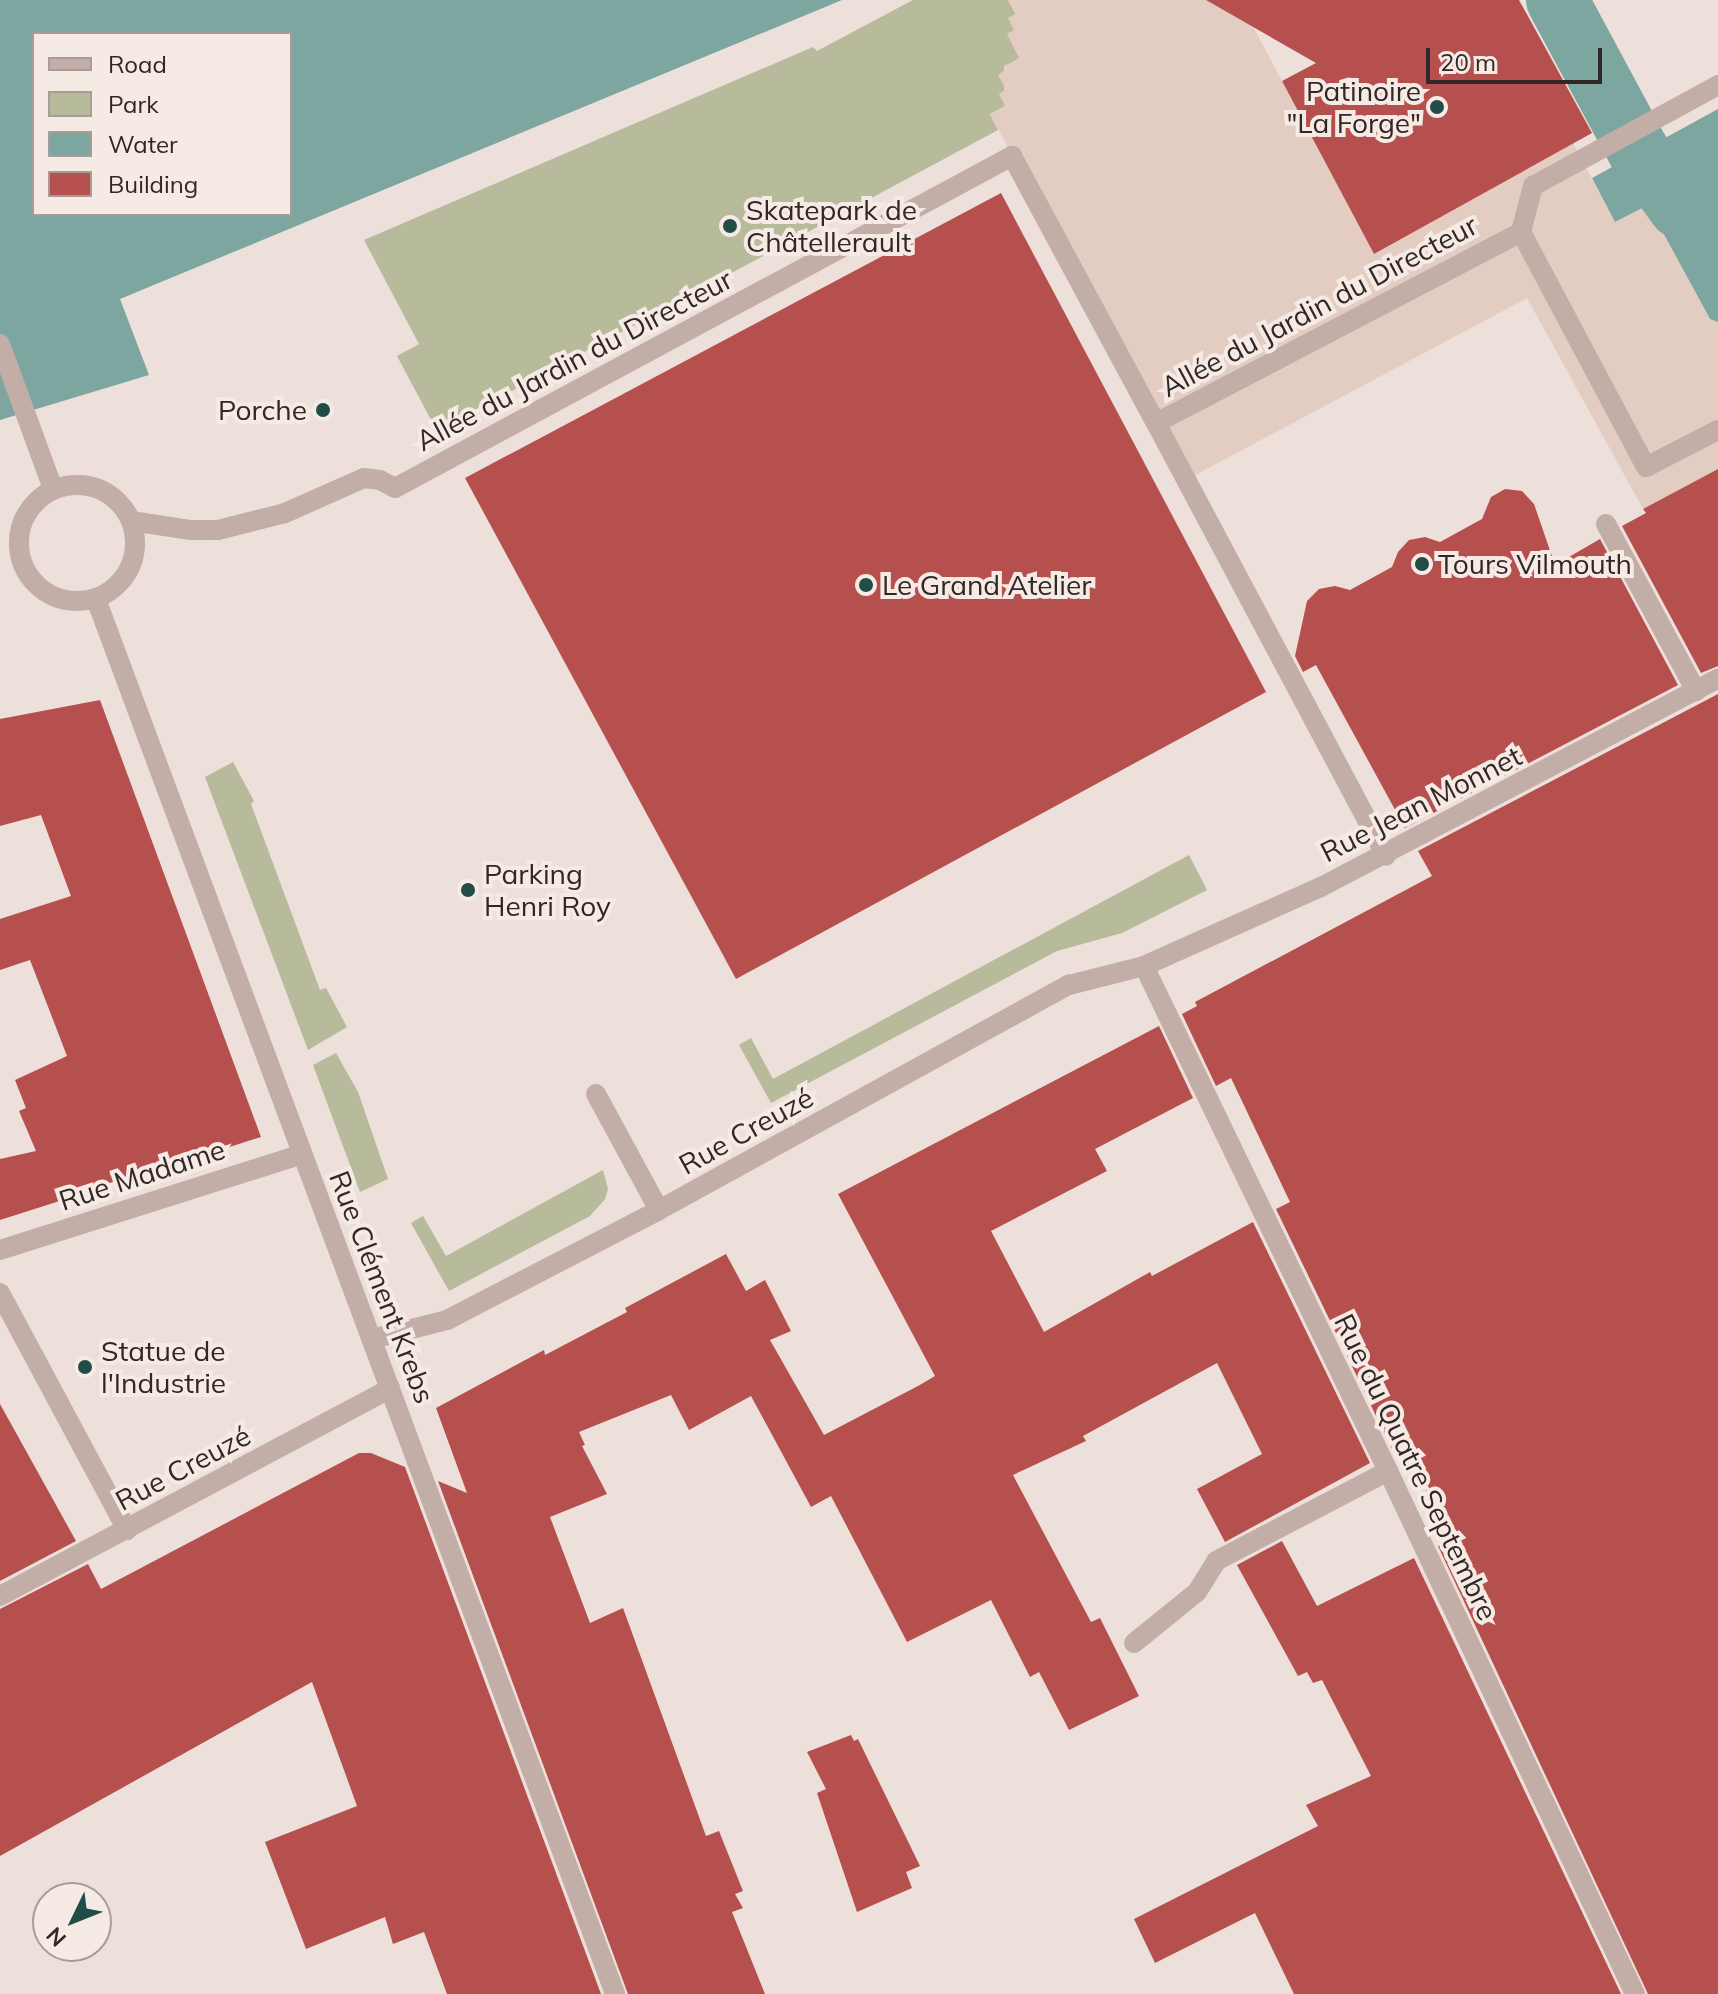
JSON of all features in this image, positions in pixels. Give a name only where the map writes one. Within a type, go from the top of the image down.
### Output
[{"type":"street","name":"Allée du Jardin du Directeur","points":[[131,521],[191,530],[218,530],[285,513],[364,478],[380,480],[395,488],[1012,156],[1156,423],[1521,232],[1533,186],[1718,85]]},
{"type":"street","points":[[1521,232],[1646,467],[1718,430]]},
{"type":"street","points":[[0,344],[53,489]]},
{"type":"street","points":[[1156,423],[1386,856]]},
{"type":"street","points":[[71,484],[99,489],[121,505],[131,521],[136,539],[130,567],[113,590],[96,599],[76,602],[56,598],[39,588],[26,572],[10,532],[37,500],[53,489],[71,484]]},
{"type":"street","points":[[1606,524],[1696,691]]},
{"type":"street","name":"Rue Clément Krebs","points":[[96,599],[615,1994]]},
{"type":"street","name":"Rue Jean Monnet","points":[[1144,966],[1386,856],[1718,679]]},
{"type":"street","name":"Rue Creuzé","points":[[372,1339],[447,1320],[659,1210],[1069,985],[1144,966]]},
{"type":"street","name":"Rue du Quatre Septembre","points":[[1144,966],[1388,1471],[1635,1994]]},
{"type":"street","points":[[596,1094],[659,1210]]},
{"type":"street","name":"Rue Madame","points":[[0,1250],[302,1154]]},
{"type":"street","points":[[0,1293],[127,1530]]},
{"type":"street","name":"Rue Creuzé","points":[[0,1596],[390,1389]]},
{"type":"street","points":[[1134,1643],[1197,1592],[1216,1561],[1388,1471]]},
{"type":"green space","name":"Skatepark de Châtellerault","points":[[913,0],[1008,0],[1016,15],[1014,30],[1019,59],[1004,66],[1005,106],[990,114],[998,130],[437,431],[397,356],[419,344],[364,240],[813,47],[817,51]]},
{"type":"green space","points":[[233,762],[254,801],[251,804],[320,990],[326,988],[347,1027],[308,1050],[205,777]]},
{"type":"green space","points":[[1189,855],[1207,890],[1122,933],[1057,951],[771,1103],[739,1045],[751,1038],[773,1079]]},
{"type":"green space","points":[[336,1053],[358,1092],[388,1179],[360,1192],[313,1065]]},
{"type":"green space","points":[[603,1170],[608,1189],[605,1199],[590,1216],[449,1291],[411,1223],[423,1216],[446,1256]]},
{"type":"shaded area","points":[[1008,0],[1218,0],[1233,16],[1250,21],[1374,254],[1573,143],[1615,222],[1648,205],[1709,318],[1718,322],[1718,469],[1643,509],[1527,298],[1186,480],[990,114],[1005,106],[999,94],[1006,89],[998,75],[1005,70],[1004,67],[1019,58],[1007,34],[1014,30],[1008,18],[1016,14]]},
{"type":"water","points":[[0,0],[842,0],[120,299],[149,375],[0,420]]},
{"type":"water","points":[[1718,109],[1718,322],[1710,319],[1648,205],[1615,222],[1592,178]]},
{"type":"building","name":"Patinoire \"La Forge\"","points":[[1206,0],[1519,0],[1592,133],[1374,254],[1282,81],[1316,63]]},
{"type":"building","name":"Le Grand Atelier","points":[[1001,193],[1266,692],[736,979],[465,478]]},
{"type":"building","points":[[1718,469],[1718,666],[1701,673],[1622,526],[1646,513],[1643,509]]},
{"type":"building","points":[[1505,489],[1522,491],[1534,504],[1555,565],[1600,539],[1678,685],[1405,828],[1316,665],[1303,672],[1295,656],[1307,601],[1319,589],[1335,586],[1350,590],[1392,567],[1398,552],[1409,540],[1425,537],[1440,542],[1482,519],[1491,497]]},
{"type":"building","points":[[1718,694],[1718,1994],[1648,1994],[1438,1546],[1450,1540],[1405,1445],[1393,1451],[1276,1209],[1290,1202],[1231,1078],[1216,1086],[1182,1014],[1197,1006],[1195,1002],[1432,876],[1418,851]]},
{"type":"building","points":[[100,700],[261,1137],[0,1220],[0,1159],[36,1151],[19,1111],[26,1108],[15,1080],[67,1056],[30,960],[0,970],[0,919],[71,896],[41,815],[0,826],[0,719]]},
{"type":"building","points":[[1159,1026],[1193,1098],[1095,1149],[1107,1171],[991,1231],[1044,1332],[1150,1272],[1152,1276],[1253,1222],[1370,1463],[1225,1542],[1197,1489],[1262,1454],[1217,1363],[1083,1436],[1086,1441],[1013,1475],[1091,1622],[1100,1618],[1139,1696],[1069,1730],[1039,1672],[1030,1677],[991,1600],[907,1642],[831,1496],[811,1507],[751,1396],[689,1430],[671,1395],[579,1432],[585,1445],[582,1446],[607,1494],[550,1517],[590,1623],[623,1608],[706,1836],[719,1831],[743,1891],[735,1894],[743,1908],[732,1912],[765,1994],[628,1994],[438,1481],[467,1493],[436,1408],[544,1350],[545,1355],[627,1312],[625,1308],[726,1254],[746,1291],[765,1280],[791,1331],[770,1340],[824,1435],[918,1386],[935,1376],[838,1194]]},
{"type":"building","points":[[0,1404],[76,1541],[0,1581]]},
{"type":"building","points":[[359,1453],[371,1453],[405,1467],[601,1994],[447,1994],[424,1932],[393,1944],[385,1917],[306,1949],[265,1842],[357,1806],[312,1682],[0,1856],[0,1609],[88,1564],[101,1589]]},
{"type":"building","points":[[1282,1541],[1317,1606],[1414,1558],[1621,1994],[1294,1994],[1255,1913],[1155,1963],[1134,1919],[1318,1826],[1306,1805],[1371,1776],[1322,1680],[1313,1683],[1307,1672],[1298,1676],[1237,1565]]},
{"type":"building","points":[[851,1735],[854,1741],[858,1739],[920,1866],[906,1872],[912,1888],[857,1912],[817,1793],[826,1789],[807,1752]]},
{"type":"waterway","points":[[1557,0],[1639,152],[1679,207],[1701,222],[1718,222]]},
{"type":"place","name":"Patinoire \"La Forge\"","points":[[1437,107]]},
{"type":"place","name":"Skatepark de Châtellerault","points":[[730,226]]},
{"type":"place","name":"Porche","points":[[323,410]]},
{"type":"place","name":"Tours Vilmouth","points":[[1422,564]]},
{"type":"place","name":"Le Grand Atelier","points":[[866,585]]},
{"type":"place","name":"Parking Henri Roy","points":[[468,890]]},
{"type":"place","name":"Statue de l'Industrie","points":[[85,1367]]}]
